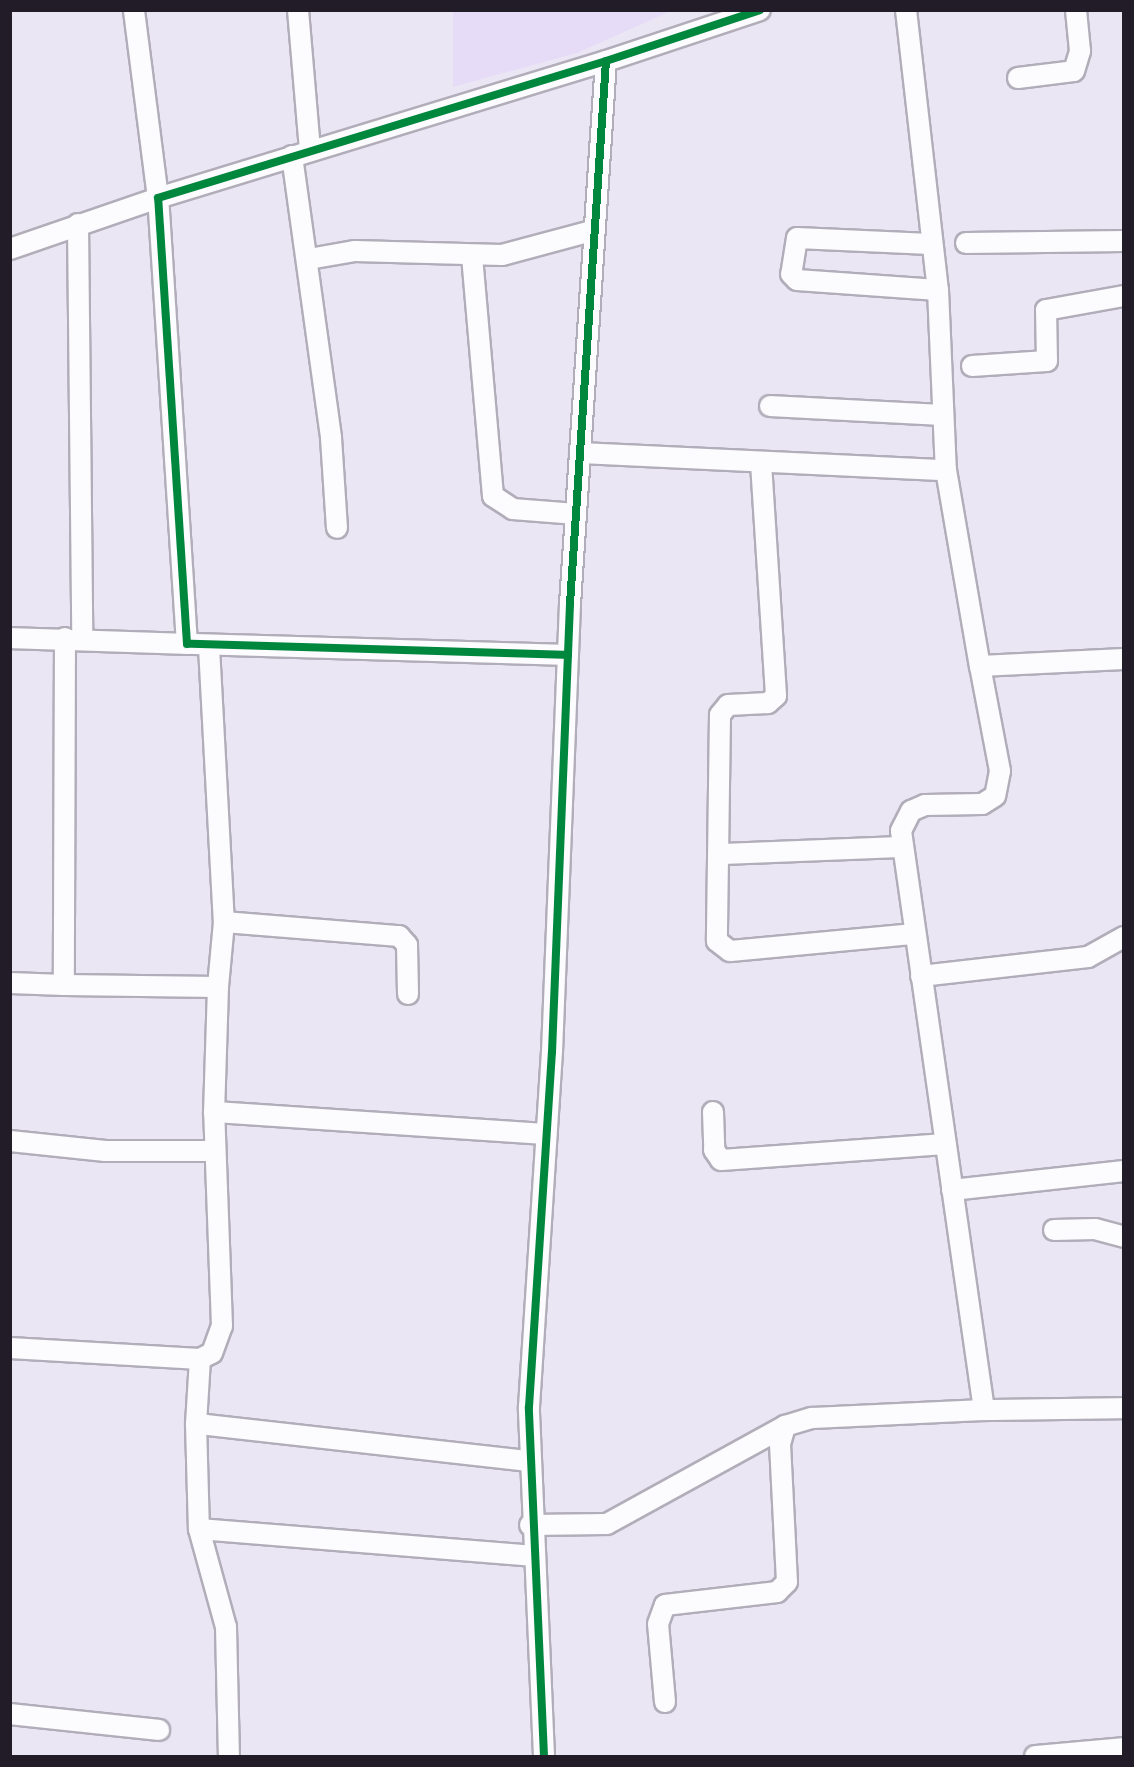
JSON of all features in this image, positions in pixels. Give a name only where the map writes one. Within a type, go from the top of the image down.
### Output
[{"type":"street","points":[[134,10],[159,198],[187,644]]},
{"type":"street","points":[[298,10],[301,153],[309,259],[337,528]]},
{"type":"street","points":[[10,249],[159,198],[606,62],[760,10]]},
{"type":"street","points":[[906,10],[930,244],[938,290],[946,470],[1000,771],[996,796],[982,804],[911,810],[902,825],[915,934],[984,1410]]},
{"type":"street","points":[[1018,78],[1074,71],[1080,51],[1076,10]]},
{"type":"street","points":[[544,1756],[528,1461],[568,655],[606,62]]},
{"type":"street","points":[[64,985],[73,638],[78,224]]},
{"type":"street","points":[[309,259],[355,251],[472,256],[502,255],[595,230]]},
{"type":"street","points":[[930,244],[796,238],[790,274],[797,280],[938,290]]},
{"type":"street","points":[[966,243],[1124,241]]},
{"type":"street","points":[[472,256],[493,496],[513,509],[576,514]]},
{"type":"street","points":[[972,366],[1047,361],[1046,310],[1124,296]]},
{"type":"street","points":[[770,406],[942,415]]},
{"type":"street","points":[[580,453],[946,470]]},
{"type":"street","points":[[761,463],[776,696],[768,703],[728,705],[720,715],[720,854],[717,941],[724,950],[915,934]]},
{"type":"street","points":[[10,638],[73,638],[210,647],[568,655]]},
{"type":"street","points":[[10,1348],[200,1359],[218,1345],[222,1326],[213,1113],[218,987],[224,922],[210,647]]},
{"type":"street","points":[[980,666],[1124,659]]},
{"type":"street","points":[[720,854],[903,847]]},
{"type":"street","points":[[224,922],[399,936],[407,945],[408,993]]},
{"type":"street","points":[[921,976],[1088,957],[1124,937]]},
{"type":"street","points":[[10,982],[218,987]]},
{"type":"street","points":[[713,1112],[714,1150],[721,1160],[945,1144]]},
{"type":"street","points":[[213,1113],[546,1134]]},
{"type":"street","points":[[10,1141],[105,1151],[213,1151]]},
{"type":"street","points":[[952,1190],[1124,1171]]},
{"type":"street","points":[[1054,1230],[1095,1229],[1124,1237]]},
{"type":"street","points":[[200,1359],[196,1424],[199,1529],[226,1627],[230,1756]]},
{"type":"street","points":[[530,1525],[607,1524],[785,1426],[812,1418],[984,1410],[1124,1408]]},
{"type":"street","points":[[196,1424],[528,1461]]},
{"type":"street","points":[[665,1702],[658,1624],[665,1605],[777,1592],[787,1582],[780,1444],[785,1426]]},
{"type":"street","points":[[199,1529],[532,1556]]},
{"type":"street","points":[[10,1714],[159,1730]]},
{"type":"street","points":[[1035,1756],[1124,1748]]},
{"type":"shaded area","points":[[453,10],[671,11],[577,53],[453,87]]},
{"type":"cycle path","points":[[544,1756],[529,1407],[552,1052],[570,604],[606,61],[760,10]]},
{"type":"cycle path","points":[[568,655],[187,644],[158,198],[606,61]]}]
